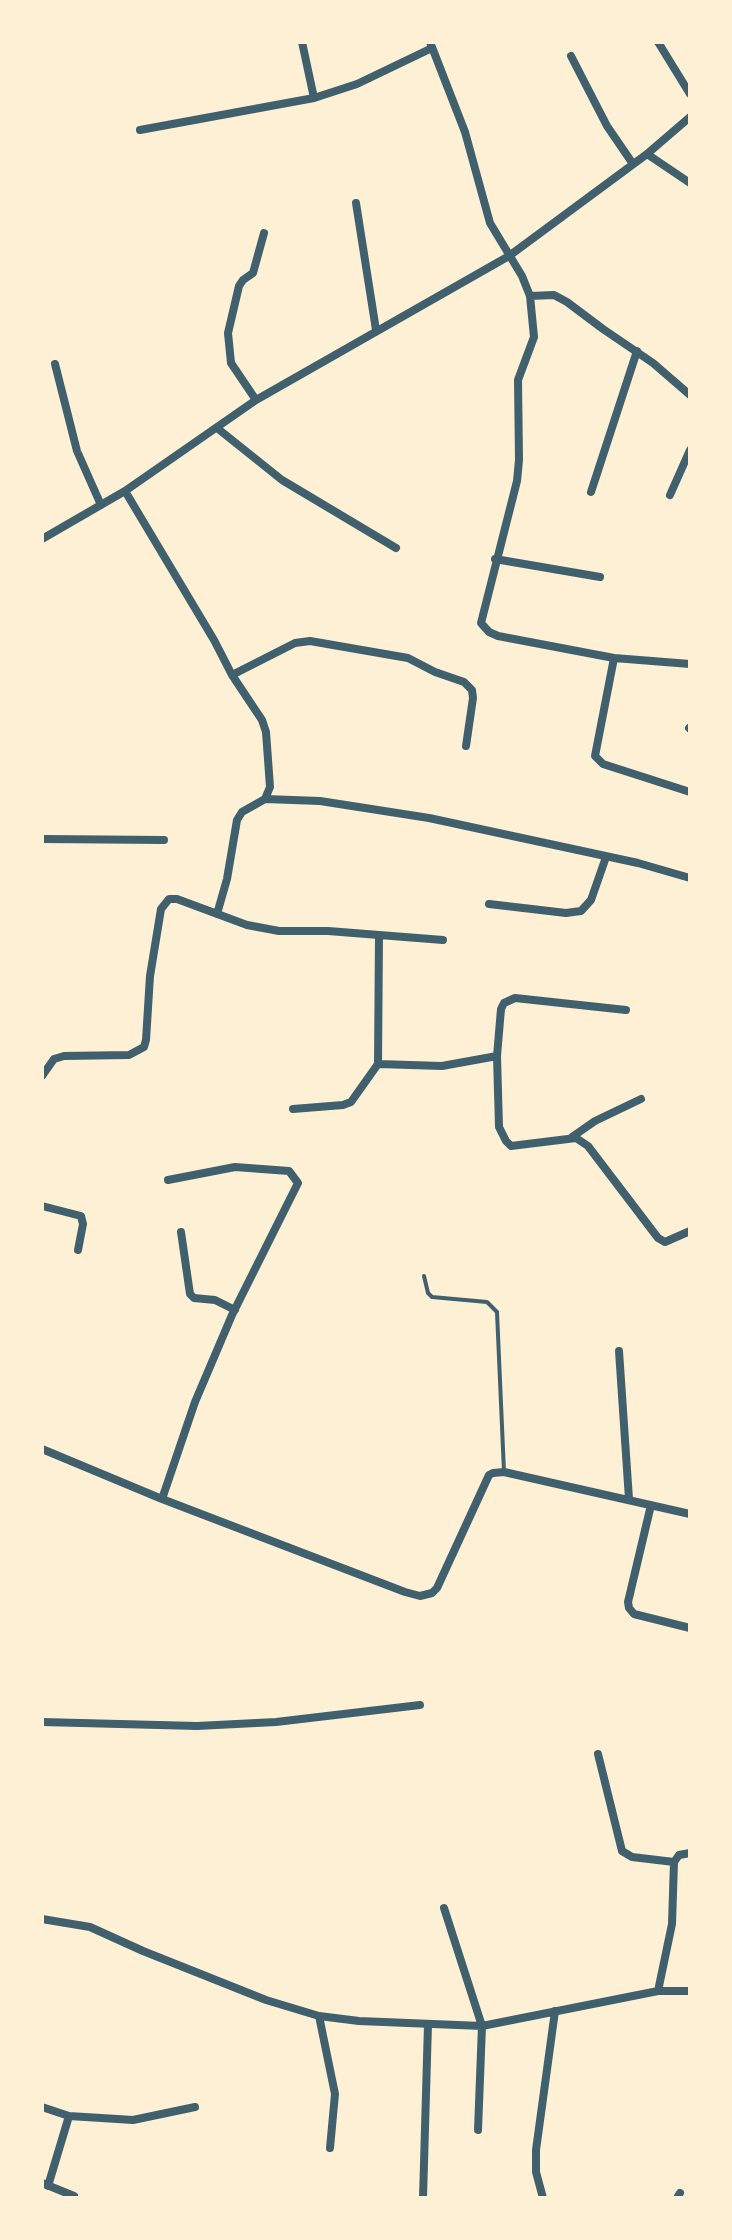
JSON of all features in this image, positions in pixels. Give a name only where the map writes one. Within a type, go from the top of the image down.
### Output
[{"type":"street","points":[[302,42],[314,98]]},
{"type":"street","points":[[658,42],[690,94]]},
{"type":"street","points":[[140,130],[314,98],[357,84],[431,45],[465,132],[490,223],[530,296],[534,337],[518,380],[517,481],[481,623],[498,636],[614,658],[690,664]]},
{"type":"street","points":[[571,56],[607,126],[633,164]]},
{"type":"street","points":[[42,539],[125,491],[256,400],[509,256],[647,154],[690,117]]},
{"type":"street","points":[[647,154],[690,183]]},
{"type":"street","points":[[356,203],[376,330]]},
{"type":"street","points":[[256,400],[231,363],[228,333],[239,286],[253,273],[264,233]]},
{"type":"street","points":[[530,296],[560,297],[663,370],[690,395]]},
{"type":"street","points":[[591,492],[637,351]]},
{"type":"street","points":[[55,364],[77,451],[101,505]]},
{"type":"street","points":[[217,428],[282,480],[396,548]]},
{"type":"street","points":[[670,495],[690,450]]},
{"type":"street","points":[[125,491],[266,732],[270,787],[265,799]]},
{"type":"street","points":[[495,559],[600,577]]},
{"type":"street","points":[[232,675],[295,643],[310,641],[408,658],[464,682],[472,690],[466,746]]},
{"type":"street","points":[[614,658],[595,756],[603,764],[690,792]]},
{"type":"street","points":[[217,914],[227,879],[237,820],[242,812],[265,799],[320,801],[429,818],[638,863],[690,878]]},
{"type":"street","points":[[42,839],[164,840]]},
{"type":"street","points":[[489,904],[566,913],[581,911],[591,900],[606,857]]},
{"type":"street","points":[[42,1076],[54,1059],[64,1056],[129,1055],[140,1051],[146,1040],[150,976],[161,909],[169,899],[177,899],[247,925],[279,931],[328,931],[443,940]]},
{"type":"street","points":[[293,1109],[351,1102],[378,1064],[379,935]]},
{"type":"street","points":[[626,1010],[509,1000],[501,1009],[497,1056],[499,1127],[511,1146],[572,1137],[595,1121],[641,1099]]},
{"type":"street","points":[[378,1064],[442,1066],[497,1056]]},
{"type":"street","points":[[572,1137],[588,1146],[658,1238],[665,1242],[690,1231]]},
{"type":"street","points":[[162,1499],[195,1402],[235,1310],[296,1189],[297,1178],[283,1169],[235,1167],[168,1180]]},
{"type":"street","points":[[42,1206],[76,1212],[81,1216],[83,1224],[78,1250]]},
{"type":"street","points":[[181,1232],[190,1294],[194,1298],[215,1300],[235,1310]]},
{"type":"street","points":[[619,1351],[629,1499]]},
{"type":"street","points":[[42,1449],[162,1499],[405,1592],[427,1595],[437,1588],[489,1475],[504,1472],[690,1514]]},
{"type":"street","points":[[651,1505],[629,1608],[634,1614],[690,1628]]},
{"type":"street","points":[[42,1722],[197,1726],[276,1722],[420,1705]]},
{"type":"street","points":[[598,1754],[622,1851],[632,1857],[674,1862]]},
{"type":"street","points":[[658,1991],[672,1924],[674,1862],[679,1855],[690,1853]]},
{"type":"street","points":[[444,1908],[482,2026],[478,2130]]},
{"type":"street","points":[[42,1919],[90,1927],[266,2000],[319,2016],[482,2026],[658,1991],[690,1991]]},
{"type":"street","points":[[543,2198],[536,2172],[536,2150],[555,2011]]},
{"type":"street","points":[[319,2016],[335,2094],[330,2148]]},
{"type":"street","points":[[423,2198],[428,2024]]},
{"type":"street","points":[[42,2107],[69,2116],[133,2120],[195,2107]]},
{"type":"street","points":[[69,2116],[45,2184],[74,2196]]},
{"type":"lane","points":[[424,1276],[429,1296],[487,1302],[497,1312],[504,1472]]}]
